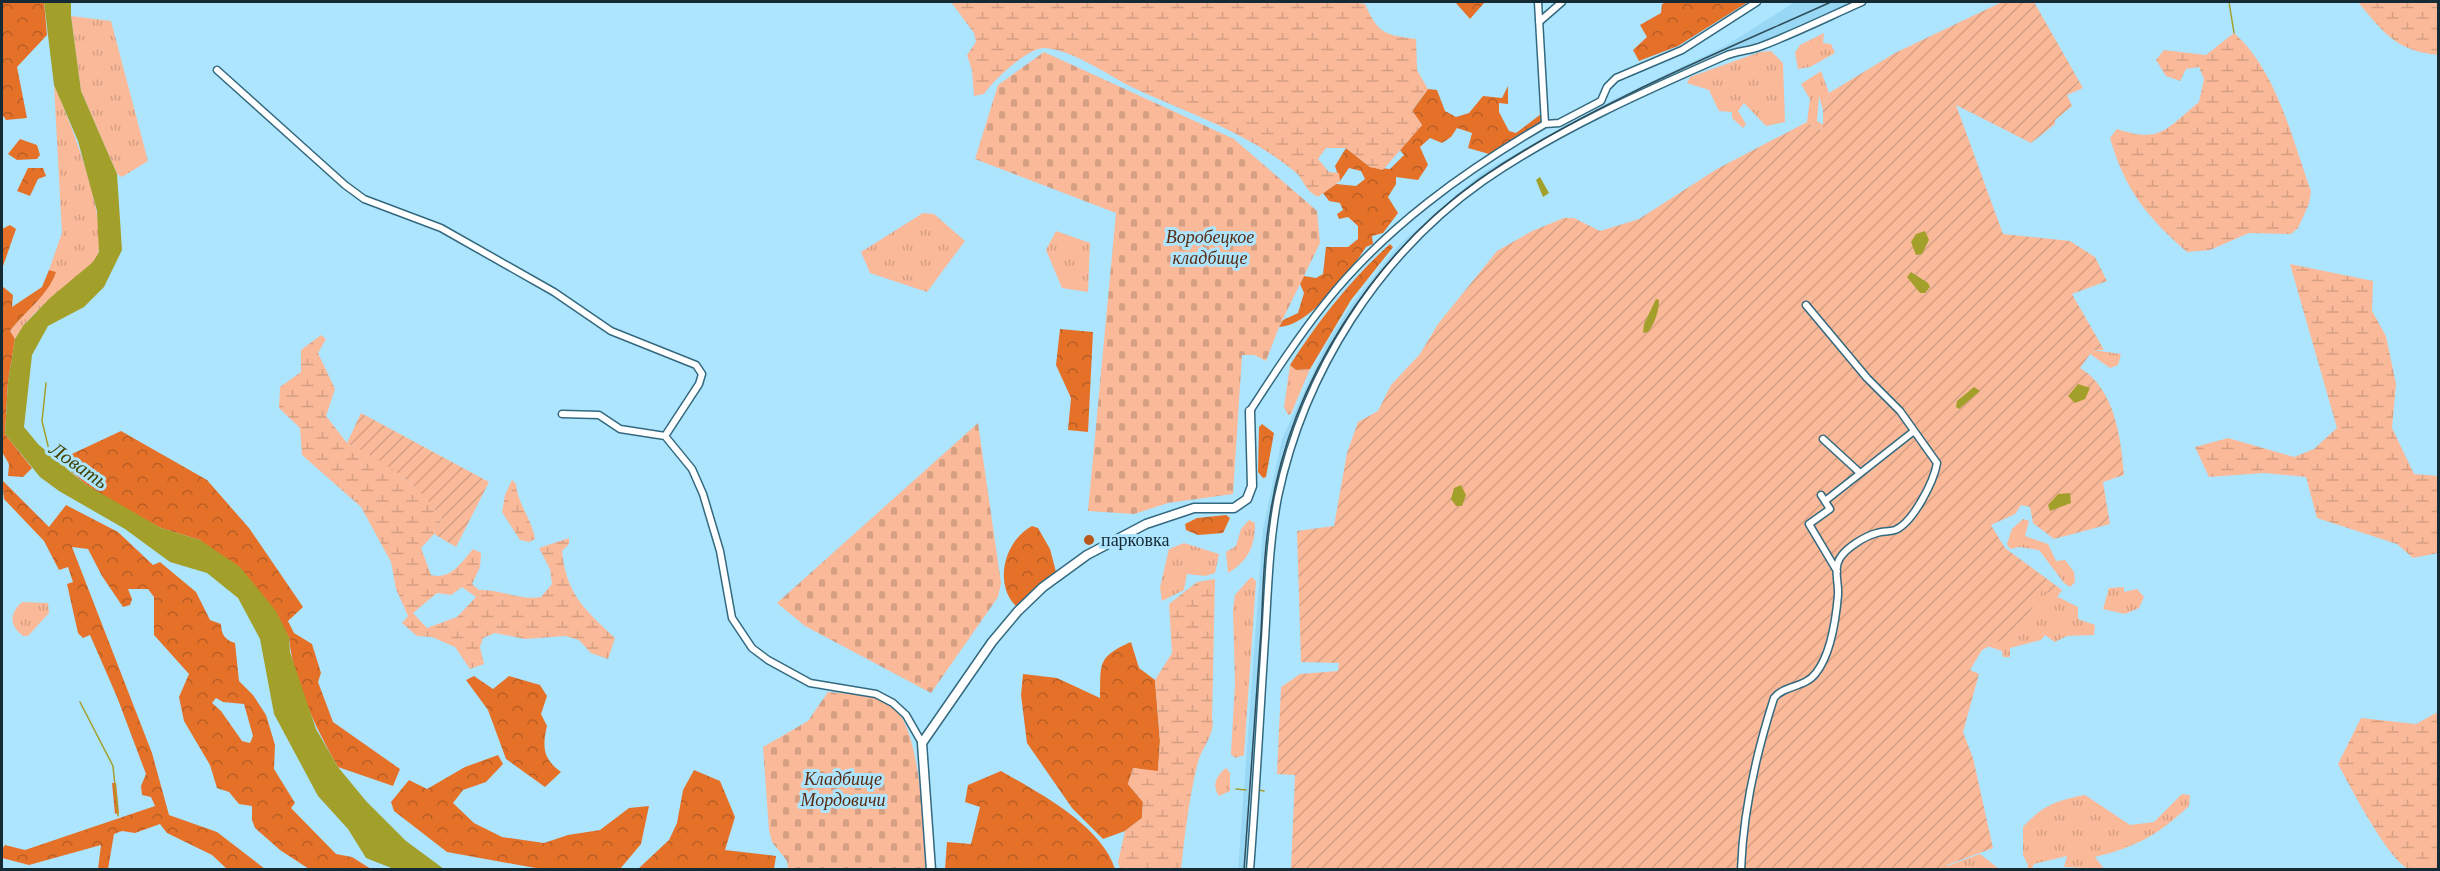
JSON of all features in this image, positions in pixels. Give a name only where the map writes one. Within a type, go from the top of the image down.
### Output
[{"type":"street","points":[[1538,2],[1545,124]]},
{"type":"street","points":[[1539,22],[1562,2]]},
{"type":"street","points":[[922,743],[992,642],[1018,611],[1043,587],[1087,555],[1146,524],[1194,508],[1234,508],[1247,499],[1252,486],[1250,411],[1326,302],[1373,250],[1432,198],[1487,158],[1545,124],[1559,123],[1601,101],[1607,87],[1616,78],[1682,50],[1757,2]]},
{"type":"street","points":[[1250,870],[1269,565],[1278,500],[1291,444],[1311,394],[1344,331],[1420,235],[1450,207],[1529,152],[1645,93],[1729,54],[1755,48],[1862,2]]},
{"type":"street","points":[[217,70],[345,185],[364,199],[441,228],[554,292],[611,331],[696,365],[702,374],[699,384],[665,436]]},
{"type":"street","points":[[1741,870],[1742,836],[1751,782],[1774,698],[1778,692],[1806,682],[1816,673],[1824,656],[1835,618],[1839,592],[1837,572],[1840,557],[1865,537],[1894,530],[1910,520],[1926,488],[1934,478],[1937,463],[1900,411],[1867,378],[1806,305]]},
{"type":"street","points":[[562,414],[599,415],[620,429],[665,436],[692,470],[703,494],[720,551],[732,618],[752,648],[768,660],[810,683],[876,694],[893,703],[906,715],[922,743],[931,870]]},
{"type":"street","points":[[1825,501],[1858,472],[1914,430]]},
{"type":"street","points":[[1823,439],[1858,472]]},
{"type":"street","points":[[1821,495],[1830,509],[1809,524],[1837,572]]},
{"type":"shaded area","name":"Ловать","points":[[44,2],[71,2],[81,91],[117,174],[122,250],[104,287],[84,307],[48,326],[32,355],[24,427],[38,444],[85,484],[161,528],[200,540],[240,567],[276,611],[289,637],[290,652],[316,729],[338,767],[366,801],[406,841],[444,869],[394,869],[366,858],[348,829],[318,796],[274,714],[260,639],[238,598],[207,573],[170,562],[125,529],[59,491],[40,477],[5,434],[8,382],[15,339],[23,326],[50,298],[93,262],[99,252],[97,211],[78,141],[54,85]]},
{"type":"shaded area","points":[[1795,2],[1870,2],[1789,37],[1728,53],[1613,107],[1489,175],[1406,248],[1340,333],[1290,441],[1271,522],[1247,869],[1238,870],[1263,529],[1282,439],[1327,343],[1352,304],[1399,245],[1483,172],[1611,101],[1725,46]]},
{"type":"shaded area","points":[[1540,177],[1549,193],[1543,197],[1536,180]]},
{"type":"shaded area","points":[[1925,231],[1929,240],[1922,254],[1916,255],[1911,242],[1916,234]]},
{"type":"shaded area","points":[[1911,272],[1928,283],[1930,287],[1925,293],[1920,293],[1907,277]]},
{"type":"shaded area","points":[[1656,299],[1659,300],[1653,325],[1648,332],[1643,333],[1644,324]]},
{"type":"shaded area","points":[[2078,384],[2090,388],[2085,399],[2075,403],[2068,396]]},
{"type":"shaded area","points":[[1974,387],[1980,391],[1959,409],[1956,407],[1957,401]]},
{"type":"shaded area","points":[[1461,485],[1466,495],[1462,506],[1456,506],[1451,499],[1454,488]]},
{"type":"shaded area","points":[[2070,493],[2071,503],[2050,511],[2048,505],[2058,494]]},
{"type":"green space","points":[[2,2],[44,2],[47,35],[17,67],[27,118],[6,120],[2,114]]},
{"type":"green space","points":[[951,2],[1354,2],[1365,4],[1374,22],[1384,31],[1416,39],[1417,70],[1428,89],[1412,110],[1422,125],[1383,170],[1370,167],[1346,148],[1326,148],[1318,159],[1329,172],[1339,173],[1340,181],[1318,197],[1309,191],[1294,171],[1258,146],[1057,50],[1045,48],[1030,53],[1003,73],[984,94],[974,96],[972,70],[967,55],[976,42],[974,33]]},
{"type":"green space","points":[[1455,2],[1485,2],[1470,19]]},
{"type":"green space","points":[[1667,2],[1748,2],[1678,46],[1639,61],[1633,50],[1647,37],[1640,25],[1661,13],[1662,4]]},
{"type":"green space","points":[[2002,2],[2034,2],[2083,88],[2067,95],[2072,106],[2055,120],[2055,124],[2031,143],[1956,105],[2003,234],[2070,241],[2095,257],[2107,281],[2072,294],[2104,350],[2093,350],[2080,368],[2092,377],[2109,401],[2118,430],[2124,475],[2103,482],[2110,524],[2054,539],[2033,523],[2030,507],[2021,505],[2015,514],[1991,525],[2005,548],[2062,590],[2057,597],[2042,590],[2028,615],[2011,635],[1982,650],[1970,670],[1979,674],[1963,732],[1973,758],[1993,848],[1947,865],[1948,870],[1291,869],[1295,775],[1277,774],[1281,687],[1300,674],[1338,671],[1339,663],[1301,662],[1297,531],[1334,526],[1347,453],[1358,422],[1378,411],[1391,385],[1420,354],[1438,324],[1497,251],[1532,231],[1564,218],[1574,218],[1600,231],[1639,219],[1717,169],[1807,122],[1823,132],[1823,110],[1829,93],[1895,53]]},
{"type":"green space","points":[[2358,2],[2438,2],[2438,55],[2424,53],[2401,44],[2383,31]]},
{"type":"green space","points":[[71,16],[111,21],[148,161],[122,177],[117,174],[81,91]]},
{"type":"green space","points":[[1824,33],[1823,43],[1831,44],[1835,53],[1810,67],[1798,69],[1795,53],[1800,45]]},
{"type":"green space","points":[[2234,33],[2262,66],[2272,86],[2290,128],[2311,191],[2309,204],[2298,228],[2291,234],[2249,233],[2210,250],[2187,252],[2160,227],[2130,188],[2110,138],[2117,129],[2144,135],[2162,131],[2199,102],[2204,79],[2199,67],[2186,69],[2180,81],[2166,76],[2156,60],[2164,50],[2206,55]]},
{"type":"green space","points":[[1771,51],[1783,63],[1785,122],[1766,126],[1744,103],[1738,111],[1746,124],[1743,128],[1732,118],[1732,112],[1719,111],[1709,90],[1687,83],[1690,77],[1760,52]]},
{"type":"green space","name":"Воробецкое кладбище","points":[[1044,52],[1234,139],[1317,211],[1320,243],[1279,327],[1266,361],[1254,355],[1242,355],[1233,494],[1168,503],[1134,514],[1088,511],[1116,213],[975,159],[998,85]]},
{"type":"green space","points":[[1821,71],[1829,93],[1823,110],[1819,96],[1817,121],[1825,126],[1823,132],[1807,122],[1810,99],[1801,84]]},
{"type":"green space","points":[[54,85],[88,175],[99,227],[99,248],[94,262],[85,272],[42,306],[15,339],[10,331],[42,296],[52,281],[55,272],[49,270],[62,233]]},
{"type":"green space","points":[[1508,86],[1508,104],[1499,103],[1499,112],[1509,131],[1516,133],[1541,114],[1542,122],[1489,154],[1468,148],[1472,133],[1457,128],[1451,137],[1442,143],[1430,138],[1420,147],[1428,165],[1418,180],[1396,177],[1396,184],[1388,197],[1398,213],[1383,233],[1372,236],[1373,244],[1366,247],[1340,283],[1316,308],[1303,318],[1279,327],[1283,320],[1298,313],[1304,293],[1300,284],[1304,276],[1316,278],[1323,274],[1326,247],[1348,247],[1358,239],[1358,226],[1348,217],[1339,219],[1337,214],[1343,210],[1340,203],[1329,201],[1323,193],[1336,184],[1356,186],[1365,179],[1361,171],[1349,168],[1340,181],[1335,166],[1346,148],[1370,167],[1390,169],[1404,155],[1400,150],[1422,125],[1412,111],[1428,89],[1437,90],[1445,111],[1456,117],[1469,113],[1483,96],[1502,98]]},
{"type":"green space","points":[[20,139],[37,145],[40,155],[37,159],[17,160],[8,154]]},
{"type":"green space","points":[[28,168],[43,168],[46,176],[38,179],[30,196],[17,191]]},
{"type":"green space","points":[[923,213],[934,214],[965,241],[927,292],[870,273],[861,252]]},
{"type":"green space","points":[[10,225],[16,229],[2,269],[2,229]]},
{"type":"green space","points":[[1056,231],[1090,243],[1088,292],[1062,288],[1046,250]]},
{"type":"green space","points":[[1390,244],[1393,247],[1351,300],[1310,369],[1296,370],[1290,365],[1312,332],[1362,271]]},
{"type":"green space","points":[[2290,264],[2373,281],[2372,311],[2386,336],[2396,384],[2392,428],[2414,474],[2438,476],[2438,553],[2413,558],[2397,544],[2317,518],[2306,477],[2264,473],[2209,477],[2195,447],[2228,438],[2294,457],[2314,449],[2337,428]]},
{"type":"green space","points":[[49,270],[56,272],[48,289],[10,331],[15,339],[8,382],[5,434],[32,468],[23,477],[8,476],[9,464],[2,452],[2,286],[13,295],[12,307],[42,287]]},
{"type":"green space","points":[[1060,329],[1093,332],[1088,432],[1068,430],[1071,398],[1056,365]]},
{"type":"green space","points":[[321,335],[326,339],[318,353],[335,389],[326,416],[347,443],[382,460],[426,496],[442,519],[434,534],[421,548],[431,575],[450,573],[473,549],[481,553],[480,567],[472,584],[479,590],[533,598],[541,597],[552,584],[550,569],[539,548],[569,538],[569,544],[562,551],[568,579],[586,610],[615,638],[608,659],[591,653],[579,640],[565,636],[525,639],[495,633],[483,638],[480,647],[484,664],[470,669],[455,647],[432,637],[417,636],[402,623],[408,616],[396,589],[391,562],[361,507],[302,455],[300,428],[279,408],[280,387],[301,372],[301,350]],"holes":[[[462,587],[476,597],[457,617],[427,628],[413,613],[437,593],[451,595]]]},
{"type":"green space","points":[[2093,350],[2121,354],[2118,365],[2110,368],[2090,354]]},
{"type":"green space","points":[[1290,365],[1296,370],[1310,369],[1291,414],[1288,415],[1284,407]]},
{"type":"green space","points":[[361,413],[489,482],[456,547],[434,534],[442,519],[433,506],[411,484],[387,466],[347,443]]},
{"type":"green space","points":[[978,423],[1001,583],[998,597],[931,693],[805,626],[777,603]]},
{"type":"green space","points":[[1262,424],[1274,433],[1266,477],[1263,478],[1258,472],[1259,427]]},
{"type":"green space","points":[[121,431],[207,480],[249,528],[303,607],[288,621],[294,633],[312,644],[321,673],[318,682],[333,722],[400,769],[393,786],[338,767],[300,688],[289,637],[200,540],[161,528],[122,507],[85,484],[59,460]]},
{"type":"green space","points":[[2,480],[49,527],[66,505],[118,532],[153,565],[160,562],[196,592],[210,620],[221,624],[224,636],[235,643],[239,681],[253,695],[266,715],[275,745],[274,769],[295,803],[291,808],[336,854],[352,857],[371,869],[309,869],[280,850],[255,828],[252,820],[252,806],[239,804],[229,792],[217,788],[210,765],[184,721],[179,697],[189,674],[154,635],[154,597],[148,589],[128,589],[132,599],[130,605],[123,607],[102,576],[88,549],[72,547],[152,753],[169,815],[217,832],[265,869],[227,869],[212,855],[167,833],[160,824],[135,833],[122,831],[114,834],[108,869],[98,869],[101,845],[29,865],[2,858],[2,849],[5,845],[25,850],[155,806],[151,797],[142,795],[141,786],[146,774],[117,697],[90,635],[83,638],[78,633],[67,584],[73,582],[68,567],[59,570],[44,541],[4,499]],"holes":[[[216,698],[223,702],[244,704],[253,736],[250,743],[242,741],[221,711],[212,703]]]},
{"type":"green space","points":[[512,480],[516,484],[519,499],[535,539],[529,542],[520,540],[502,512],[505,495]]},
{"type":"green space","points":[[1226,515],[1230,518],[1223,533],[1198,535],[1186,530],[1185,524],[1197,518]]},
{"type":"green space","points":[[2023,519],[2029,521],[2025,536],[2048,544],[2056,561],[2065,560],[2074,572],[2075,582],[2070,587],[2064,583],[2039,550],[2019,547],[2010,549],[2007,544],[2012,529]]},
{"type":"green space","points":[[1249,520],[1255,523],[1252,546],[1241,564],[1228,573],[1226,552],[1236,546],[1241,529]]},
{"type":"green space","points":[[1032,526],[1038,528],[1050,549],[1056,572],[1017,607],[1005,587],[1005,564],[1014,542]]},
{"type":"green space","points":[[1184,543],[1219,554],[1215,573],[1205,576],[1187,574],[1184,590],[1162,601],[1160,587],[1169,549]]},
{"type":"green space","points":[[1251,577],[1256,581],[1244,755],[1235,758],[1231,754],[1235,683],[1233,609],[1235,595]]},
{"type":"green space","points":[[1215,579],[1213,724],[1195,775],[1181,869],[1120,869],[1118,862],[1125,831],[1142,818],[1143,802],[1128,784],[1133,768],[1158,771],[1160,741],[1155,680],[1172,653],[1169,604],[1197,582]]},
{"type":"green space","points":[[2124,587],[2124,592],[2137,589],[2144,597],[2139,608],[2125,614],[2103,609],[2109,588]]},
{"type":"green space","points":[[2042,589],[2078,607],[2078,619],[2095,625],[2094,635],[2067,636],[2055,642],[2045,635],[2041,640],[2010,648],[2010,657],[2003,657],[2002,651],[1987,646],[1998,641],[2020,624]]},
{"type":"green space","points":[[22,602],[48,603],[49,613],[28,636],[23,636],[18,632],[12,619]]},
{"type":"green space","points":[[1131,642],[1139,668],[1155,680],[1160,741],[1158,772],[1133,768],[1128,784],[1143,802],[1142,818],[1125,831],[1103,839],[1072,808],[1027,743],[1021,695],[1023,674],[1057,678],[1100,698],[1103,663],[1112,652]]},
{"type":"green space","points":[[474,676],[493,689],[509,676],[540,685],[547,696],[541,714],[547,726],[545,752],[561,772],[545,787],[506,759],[488,710],[466,680]]},
{"type":"green space","name":"Кладбище Мордовичи","points":[[828,692],[877,698],[891,705],[902,717],[915,757],[919,781],[926,869],[788,869],[787,861],[772,842],[769,830],[763,747],[808,721]]},
{"type":"green space","points":[[2438,712],[2438,869],[2414,870],[2398,861],[2389,850],[2369,820],[2338,764],[2361,718],[2416,724]]},
{"type":"green space","points":[[498,755],[503,764],[486,782],[463,790],[453,803],[474,823],[502,837],[544,843],[568,835],[600,830],[629,808],[649,806],[641,844],[620,869],[541,869],[447,852],[394,811],[391,802],[409,780],[427,789],[465,767]]},
{"type":"green space","points":[[1226,768],[1230,773],[1230,791],[1219,796],[1215,788],[1216,780]]},
{"type":"green space","points":[[694,770],[720,781],[735,817],[725,850],[776,856],[774,869],[638,869],[669,840],[677,823],[683,790]]},
{"type":"green space","points":[[1001,771],[1050,800],[1083,824],[1108,853],[1115,869],[945,869],[947,842],[971,844],[980,807],[965,802],[968,785]]},
{"type":"green space","points":[[112,783],[116,783],[119,813],[115,814]]},
{"type":"green space","points":[[2182,794],[2190,795],[2189,806],[2167,825],[2135,844],[2095,857],[2104,869],[2064,867],[2067,856],[2034,864],[2032,868],[2035,869],[2027,869],[2028,865],[2023,855],[2023,827],[2051,805],[2085,795],[2130,825],[2154,822]]},
{"type":"green space","points":[[1980,854],[1999,869],[1948,869],[1947,866]]},
{"type":"waterway","points":[[2229,2],[2234,33]]},
{"type":"waterway","points":[[46,383],[42,421],[50,454]]},
{"type":"waterway","points":[[80,702],[113,766],[118,816]]},
{"type":"waterway","points":[[1236,789],[1246,790]]},
{"type":"waterway","points":[[1259,790],[1264,791]]},
{"type":"railway","points":[[1244,870],[1264,563],[1269,522],[1279,471],[1295,420],[1316,371],[1343,325],[1373,281],[1408,241],[1447,205],[1489,173],[1570,124],[1613,102],[1700,60],[1831,2]]},
{"type":"place","name":"парковка","points":[[1089,540]]}]
